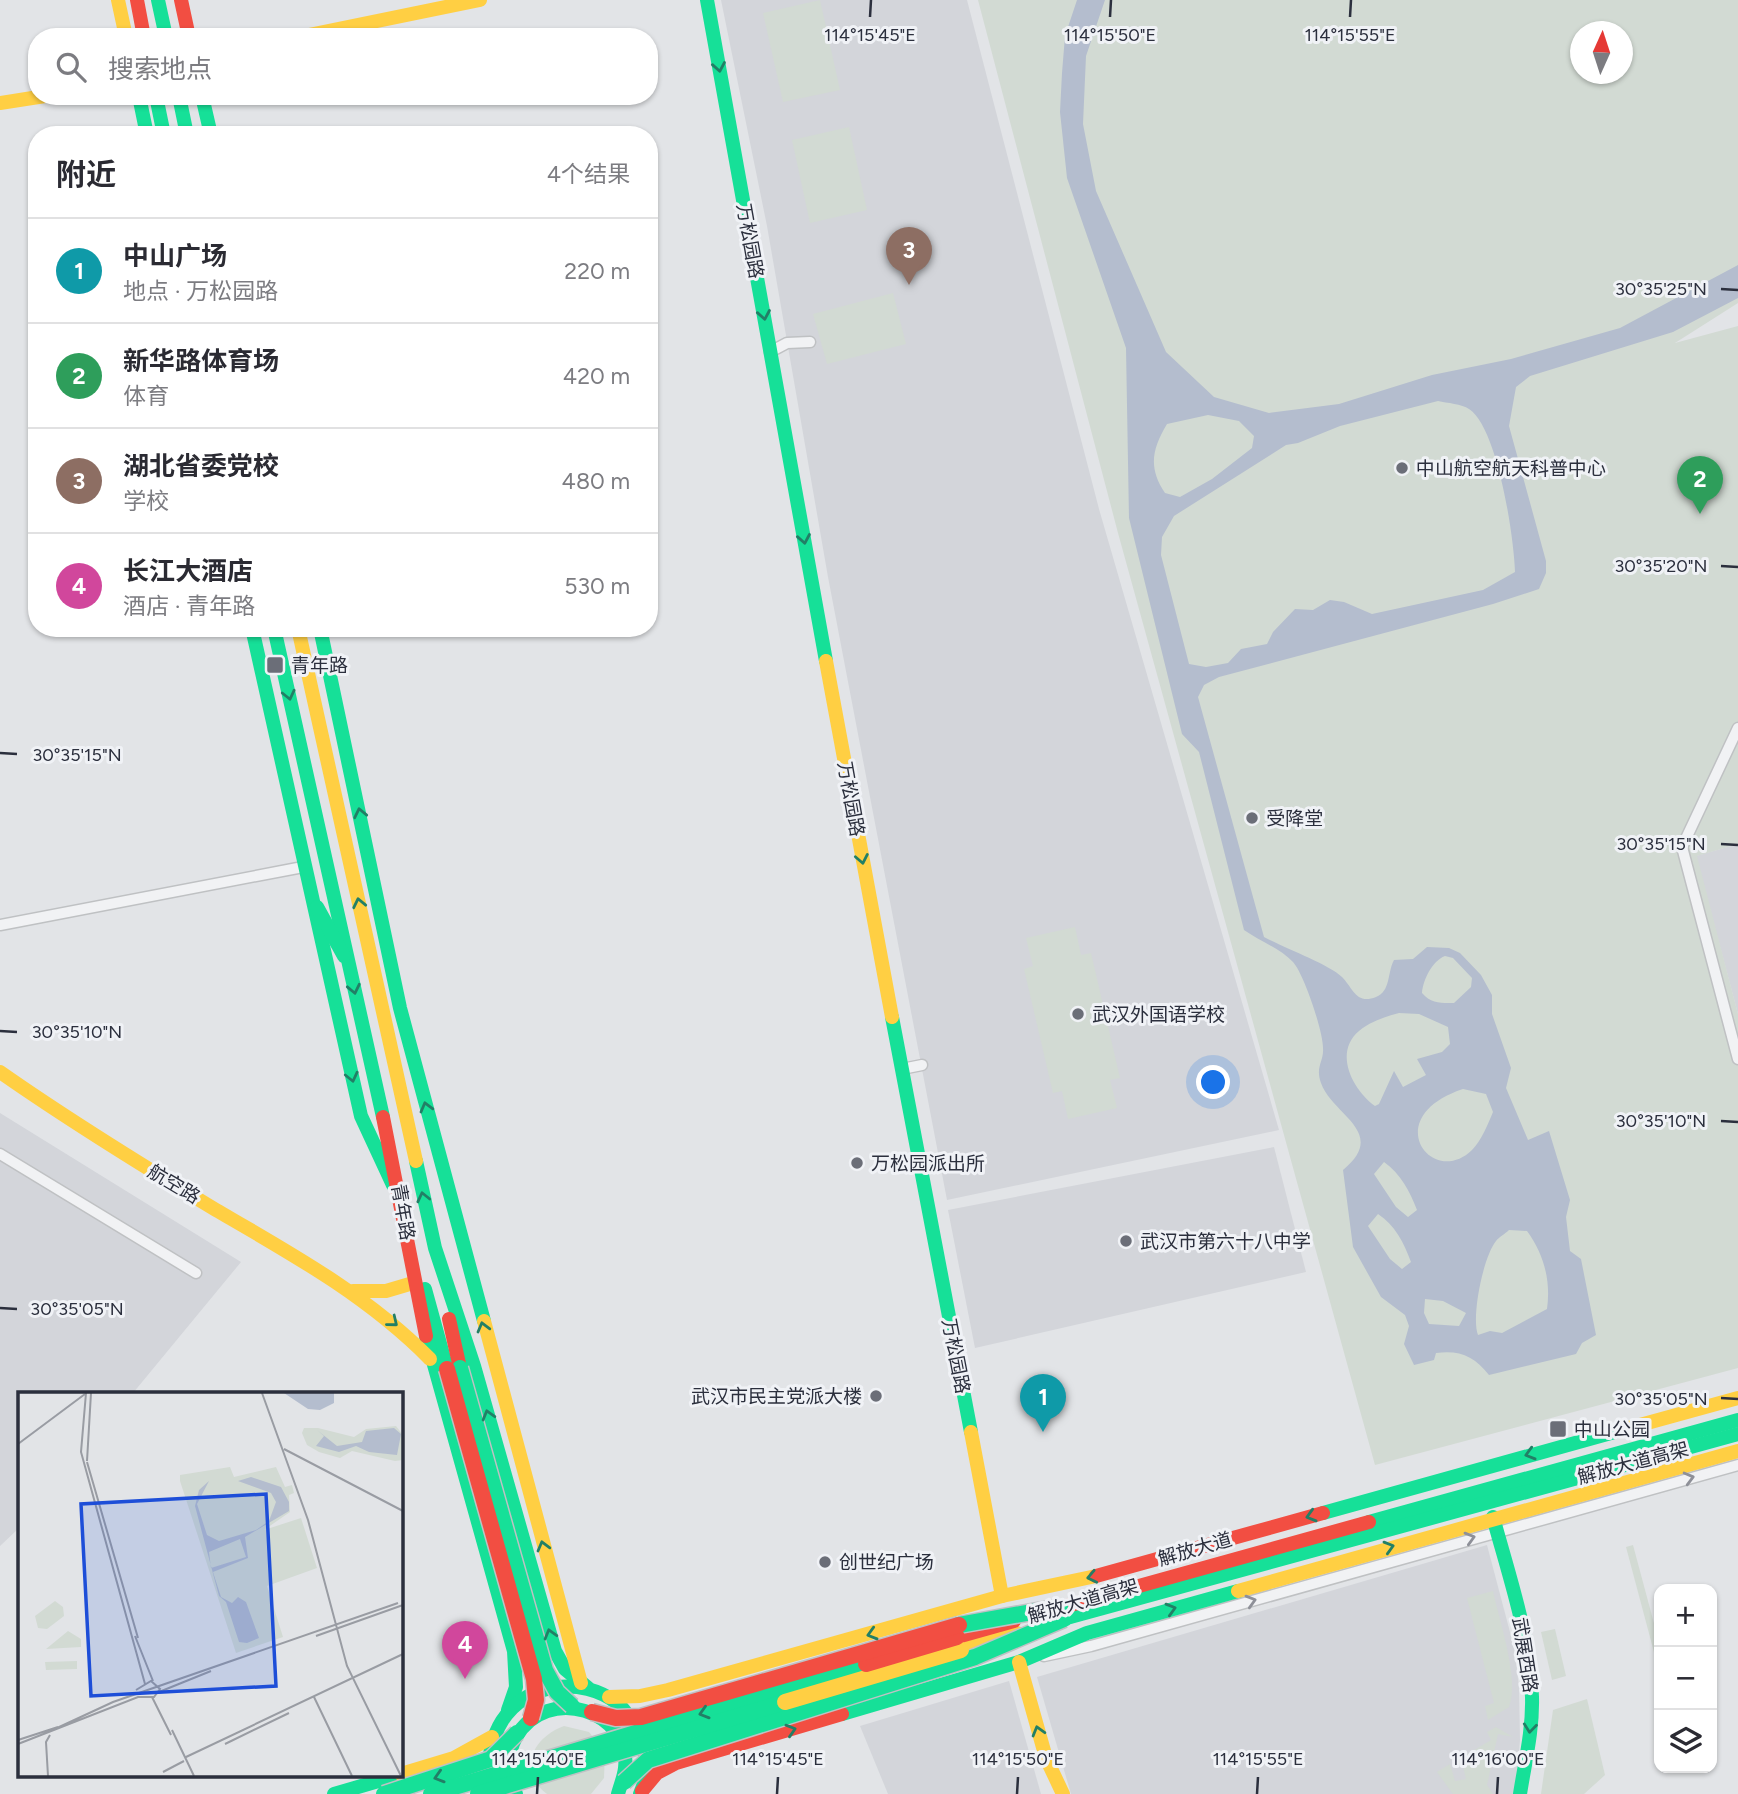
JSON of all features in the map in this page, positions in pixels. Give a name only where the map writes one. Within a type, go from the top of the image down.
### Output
[{"type":"main road","points":[[118,0],[124,28]]},
{"type":"main road","points":[[137,0],[143,28]]},
{"type":"main road","points":[[158,0],[164,28]]},
{"type":"main road","points":[[181,0],[187,28]]},
{"type":"main road","points":[[343,28],[480,0]]},
{"type":"main road","name":"万松园路","points":[[707,0],[902,1069],[1002,1596]]},
{"type":"main road","points":[[0,103],[28,99]]},
{"type":"main road","points":[[141,105],[145,126]]},
{"type":"main road","points":[[158,105],[162,126]]},
{"type":"main road","points":[[181,105],[185,126]]},
{"type":"main road","points":[[204,105],[209,126]]},
{"type":"main road","points":[[254,637],[308,890],[361,1116],[402,1204]]},
{"type":"main road","name":"青年路","points":[[275,637],[407,1223],[413,1283],[430,1359],[514,1651],[516,1687],[508,1710]]},
{"type":"main road","name":"青年路","points":[[300,637],[435,1248],[474,1366],[555,1651],[565,1669],[584,1685]]},
{"type":"main road","points":[[322,637],[396,992],[485,1332],[584,1685]]},
{"type":"main road","points":[[308,890],[348,964]]},
{"type":"main road","points":[[396,992],[400,1094]]},
{"type":"main road","name":"航空路","points":[[0,1072],[92,1134],[352,1291],[407,1334],[430,1359]]},
{"type":"main road","points":[[407,1223],[454,1368],[545,1670],[557,1692],[572,1706]]},
{"type":"main road","points":[[435,1248],[454,1368],[532,1670],[536,1700],[531,1718]]},
{"type":"main road","points":[[352,1291],[386,1291],[413,1283]]},
{"type":"main road","name":"解放大道","points":[[609,1697],[640,1696],[668,1690],[1002,1596],[1104,1574],[1738,1398]]},
{"type":"main road","name":"解放大道高架","points":[[432,1794],[1738,1420]]},
{"type":"main road","name":"解放大道高架","points":[[478,1794],[1062,1613],[1738,1434]]},
{"type":"main road","points":[[641,1793],[657,1773],[676,1763],[1019,1662],[1087,1633],[1495,1524],[1738,1451]]},
{"type":"main road","name":"武展西路","points":[[1495,1524],[1524,1631],[1531,1677],[1531,1721],[1520,1794]]},
{"type":"main road","points":[[384,1794],[484,1762],[499,1754],[531,1718],[550,1709],[572,1706],[616,1718],[641,1717],[951,1626],[1062,1613]]},
{"type":"main road","points":[[621,1788],[648,1760],[960,1662],[1062,1613]]},
{"type":"main road","points":[[1019,1662],[1046,1759],[1063,1794]]},
{"type":"main road","points":[[493,1794],[487,1760],[492,1737],[508,1710],[535,1692],[552,1686],[584,1685],[609,1697],[633,1720],[641,1736],[646,1766],[641,1793]]},
{"type":"main road","points":[[592,1712],[618,1735],[626,1758],[621,1788]]},
{"type":"main road","points":[[516,1794],[508,1765],[517,1733]]},
{"type":"main road","points":[[402,1773],[454,1758],[492,1737]]},
{"type":"main road","points":[[334,1794],[393,1776]]},
{"type":"street","points":[[770,352],[787,343],[810,342]]},
{"type":"street","points":[[1738,728],[1682,847],[1738,1059]]},
{"type":"street","points":[[0,925],[303,867]]},
{"type":"street","points":[[902,1069],[922,1065]]},
{"type":"street","points":[[0,1154],[196,1273]]},
{"type":"street","points":[[1495,1524],[1738,1465]]},
{"type":"shaded area","points":[[721,0],[967,0],[1099,509],[1279,1130],[947,1200],[828,577],[767,226]]},
{"type":"shaded area","points":[[820,0],[840,90],[783,102],[763,13]]},
{"type":"shaded area","name":"中山公园","points":[[978,0],[1738,0],[1738,303],[1675,343],[1738,326],[1738,844],[1697,856],[1738,1014],[1738,1368],[1375,1465],[1118,533]]},
{"type":"shaded area","points":[[849,127],[867,210],[810,223],[792,140]]},
{"type":"shaded area","points":[[893,293],[906,344],[827,364],[813,314]]},
{"type":"shaded area","points":[[1738,844],[1738,1014],[1696,856]]},
{"type":"shaded area","points":[[1075,927],[1081,955],[1091,953],[1120,1078],[1110,1080],[1117,1108],[1068,1119],[1062,1091],[1053,1093],[1024,969],[1033,966],[1026,938]]},
{"type":"shaded area","points":[[0,1113],[241,1262],[134,1392],[18,1392],[18,1529],[0,1546]]},
{"type":"shaded area","name":"武汉市第六十八中学","points":[[1274,1147],[1306,1272],[975,1348],[948,1210]]},
{"type":"shaded area","points":[[1487,1545],[1515,1651],[1520,1740],[1515,1794],[1071,1794],[1037,1677]]},
{"type":"shaded area","points":[[1633,1545],[1654,1623],[1654,1652],[1626,1547]]},
{"type":"shaded area","points":[[1493,1591],[1504,1633],[1512,1695],[1509,1707],[1488,1720],[1485,1706],[1494,1703],[1467,1598]]},
{"type":"shaded area","points":[[1555,1629],[1566,1676],[1552,1680],[1541,1632]]},
{"type":"shaded area","points":[[1009,1681],[1041,1794],[888,1794],[860,1726]]},
{"type":"shaded area","points":[[1587,1699],[1605,1775],[1584,1794],[1541,1794],[1553,1710]]},
{"type":"shaded area","points":[[564,1726],[589,1732],[605,1752],[604,1778],[591,1794],[547,1794],[532,1775],[532,1756],[537,1746],[553,1731]]},
{"type":"shaded area","points":[[1496,1727],[1513,1737],[1498,1734],[1487,1785],[1493,1794],[1453,1794],[1437,1772],[1450,1764],[1455,1781],[1466,1779],[1461,1758],[1491,1740],[1487,1732]]},
{"type":"water","points":[[1077,0],[1105,0],[1086,56],[1083,124],[1096,191],[1166,352],[1214,397],[1269,413],[1339,404],[1432,375],[1511,359],[1620,328],[1738,265],[1738,298],[1673,332],[1530,376],[1516,387],[1509,426],[1546,561],[1546,573],[1539,589],[1493,604],[1219,677],[1204,685],[1198,697],[1264,937],[1335,972],[1364,999],[1376,997],[1384,991],[1394,960],[1413,959],[1427,947],[1449,948],[1460,953],[1481,975],[1492,995],[1492,1014],[1511,1068],[1506,1088],[1528,1140],[1549,1131],[1570,1200],[1566,1217],[1570,1251],[1581,1259],[1596,1335],[1582,1343],[1576,1354],[1489,1375],[1472,1359],[1452,1352],[1436,1353],[1434,1360],[1414,1365],[1404,1344],[1409,1326],[1405,1315],[1381,1297],[1353,1247],[1343,1170],[1356,1157],[1361,1145],[1359,1134],[1321,1083],[1319,1072],[1323,1053],[1320,1029],[1297,968],[1282,953],[1244,930],[1199,752],[1182,734],[1129,518],[1126,348],[1067,178],[1060,112],[1065,36]],"holes":[[[1438,401],[1469,409],[1479,420],[1496,460],[1508,510],[1515,572],[1483,590],[1372,614],[1344,602],[1330,600],[1313,610],[1295,609],[1273,632],[1267,644],[1241,649],[1228,663],[1206,667],[1189,664],[1161,555],[1162,537],[1174,516],[1286,445],[1340,426]],[[1208,415],[1239,421],[1254,436],[1252,448],[1212,479],[1180,497],[1165,493],[1156,475],[1154,458],[1167,424]],[[1445,956],[1453,958],[1472,978],[1471,987],[1454,1003],[1441,1003],[1425,997],[1422,993],[1424,982],[1432,966]],[[1399,1013],[1419,1014],[1448,1027],[1450,1044],[1442,1052],[1417,1059],[1426,1075],[1403,1087],[1394,1071],[1379,1104],[1375,1106],[1353,1081],[1347,1060],[1351,1040],[1373,1022]],[[1463,1089],[1486,1094],[1493,1112],[1472,1150],[1457,1160],[1442,1161],[1429,1155],[1421,1145],[1418,1131],[1423,1116],[1437,1101]],[[1384,1162],[1404,1184],[1417,1210],[1408,1217],[1396,1207],[1374,1174]],[[1378,1214],[1398,1235],[1411,1262],[1402,1269],[1390,1259],[1368,1226]],[[1509,1230],[1527,1231],[1542,1258],[1547,1278],[1547,1309],[1502,1333],[1490,1331],[1478,1335],[1477,1302],[1487,1260],[1496,1241]],[[1425,1299],[1443,1301],[1466,1313],[1459,1326],[1429,1324],[1424,1313]]]},
{"type":"traffic: fast","points":[[158,0],[164,28]]},
{"type":"traffic: fast","points":[[707,0],[826,661]]},
{"type":"traffic: fast","points":[[141,105],[145,126]]},
{"type":"traffic: fast","points":[[158,105],[162,126]]},
{"type":"traffic: fast","points":[[181,105],[185,126]]},
{"type":"traffic: fast","points":[[204,105],[209,126]]},
{"type":"traffic: fast","points":[[254,637],[361,1116],[393,1185]]},
{"type":"traffic: fast","points":[[276,637],[383,1117]]},
{"type":"traffic: fast","points":[[322,637],[400,1008],[484,1321]]},
{"type":"traffic: fast","points":[[317,907],[344,956]]},
{"type":"traffic: fast","points":[[892,1017],[971,1432]]},
{"type":"traffic: fast","points":[[416,1161],[435,1248],[474,1366],[555,1651],[565,1669],[588,1688]]},
{"type":"traffic: fast","points":[[425,1289],[447,1369]]},
{"type":"traffic: fast","points":[[426,1336],[514,1651],[516,1687],[508,1710]]},
{"type":"traffic: fast","points":[[460,1368],[545,1670],[557,1692],[572,1706]]},
{"type":"traffic: fast","points":[[1369,1522],[1738,1420]]},
{"type":"traffic: fast","points":[[1323,1513],[1629,1428]]},
{"type":"traffic: fast","points":[[1052,1622],[1738,1434]]},
{"type":"traffic: fast","points":[[1493,1517],[1518,1606],[1530,1674],[1531,1722],[1520,1794]]},
{"type":"traffic: fast","points":[[842,1714],[1019,1662],[1087,1633],[1238,1591]]},
{"type":"traffic: fast","points":[[959,1625],[1060,1607]]},
{"type":"traffic: fast","points":[[624,1782],[648,1760],[975,1657],[1064,1619]]},
{"type":"traffic: fast","points":[[431,1794],[866,1664]]},
{"type":"traffic: fast","points":[[487,1772],[490,1752],[502,1721],[512,1708],[540,1691],[555,1687],[572,1687],[603,1694],[620,1705],[637,1728]]},
{"type":"traffic: fast","points":[[478,1794],[785,1702]]},
{"type":"traffic: fast","points":[[516,1794],[509,1765],[516,1737],[530,1720],[547,1711],[566,1708],[585,1711],[602,1719],[615,1732],[624,1748],[625,1768],[618,1794]]},
{"type":"traffic: fast","points":[[384,1794],[491,1759],[517,1733]]},
{"type":"traffic: fast","points":[[640,1794],[645,1781],[645,1752]]},
{"type":"traffic: fast","points":[[334,1794],[396,1776]]},
{"type":"traffic: slow","points":[[118,0],[124,28]]},
{"type":"traffic: slow","points":[[343,28],[480,0]]},
{"type":"traffic: slow","points":[[0,103],[28,99]]},
{"type":"traffic: slow","points":[[300,637],[416,1161]]},
{"type":"traffic: slow","points":[[826,661],[892,1017]]},
{"type":"traffic: slow","points":[[0,1072],[134,1160],[328,1277],[381,1315],[430,1359]]},
{"type":"traffic: slow","points":[[353,1291],[386,1291],[413,1283]]},
{"type":"traffic: slow","points":[[484,1321],[581,1683]]},
{"type":"traffic: slow","points":[[1629,1428],[1738,1398]]},
{"type":"traffic: slow","points":[[971,1432],[1002,1596]]},
{"type":"traffic: slow","points":[[1238,1591],[1738,1451]]},
{"type":"traffic: slow","points":[[609,1697],[640,1696],[668,1690],[1002,1596],[1096,1576]]},
{"type":"traffic: slow","points":[[961,1650],[1017,1633]]},
{"type":"traffic: slow","points":[[785,1702],[961,1650]]},
{"type":"traffic: slow","points":[[1019,1662],[1046,1758],[1063,1794]]},
{"type":"traffic: slow","points":[[402,1774],[454,1758],[492,1737]]},
{"type":"traffic: jam","points":[[137,0],[142,28]]},
{"type":"traffic: jam","points":[[181,0],[187,28]]},
{"type":"traffic: jam","points":[[383,1117],[426,1336]]},
{"type":"traffic: jam","points":[[449,1319],[460,1368]]},
{"type":"traffic: jam","points":[[447,1369],[534,1679],[536,1700],[531,1718]]},
{"type":"traffic: jam","points":[[1096,1576],[1323,1513]]},
{"type":"traffic: jam","points":[[1049,1611],[1369,1522]]},
{"type":"traffic: jam","points":[[957,1637],[1014,1621]]},
{"type":"traffic: jam","points":[[592,1712],[616,1718],[641,1717],[959,1625]]},
{"type":"traffic: jam","points":[[866,1664],[957,1637]]},
{"type":"traffic: jam","points":[[642,1791],[657,1773],[676,1763],[842,1714]]},
{"type":"place","name":"湖北省委党校","points":[[909,285]]},
{"type":"place","name":"中山航空航天科普中心","points":[[1402,468]]},
{"type":"place","name":"新华路体育场","points":[[1700,514]]},
{"type":"place","name":"青年路","points":[[275,665]]},
{"type":"place","name":"受降堂","points":[[1252,818]]},
{"type":"place","name":"武汉外国语学校","points":[[1078,1014]]},
{"type":"place","name":"万松园派出所","points":[[857,1163]]},
{"type":"place","name":"武汉市第六十八中学","points":[[1126,1241]]},
{"type":"place","name":"武汉市民主党派大楼","points":[[876,1396]]},
{"type":"place","name":"中山公园","points":[[1558,1429]]},
{"type":"place","name":"中山广场","points":[[1043,1432]]},
{"type":"place","name":"创世纪广场","points":[[825,1562]]},
{"type":"place","name":"长江大酒店","points":[[465,1679]]}]
